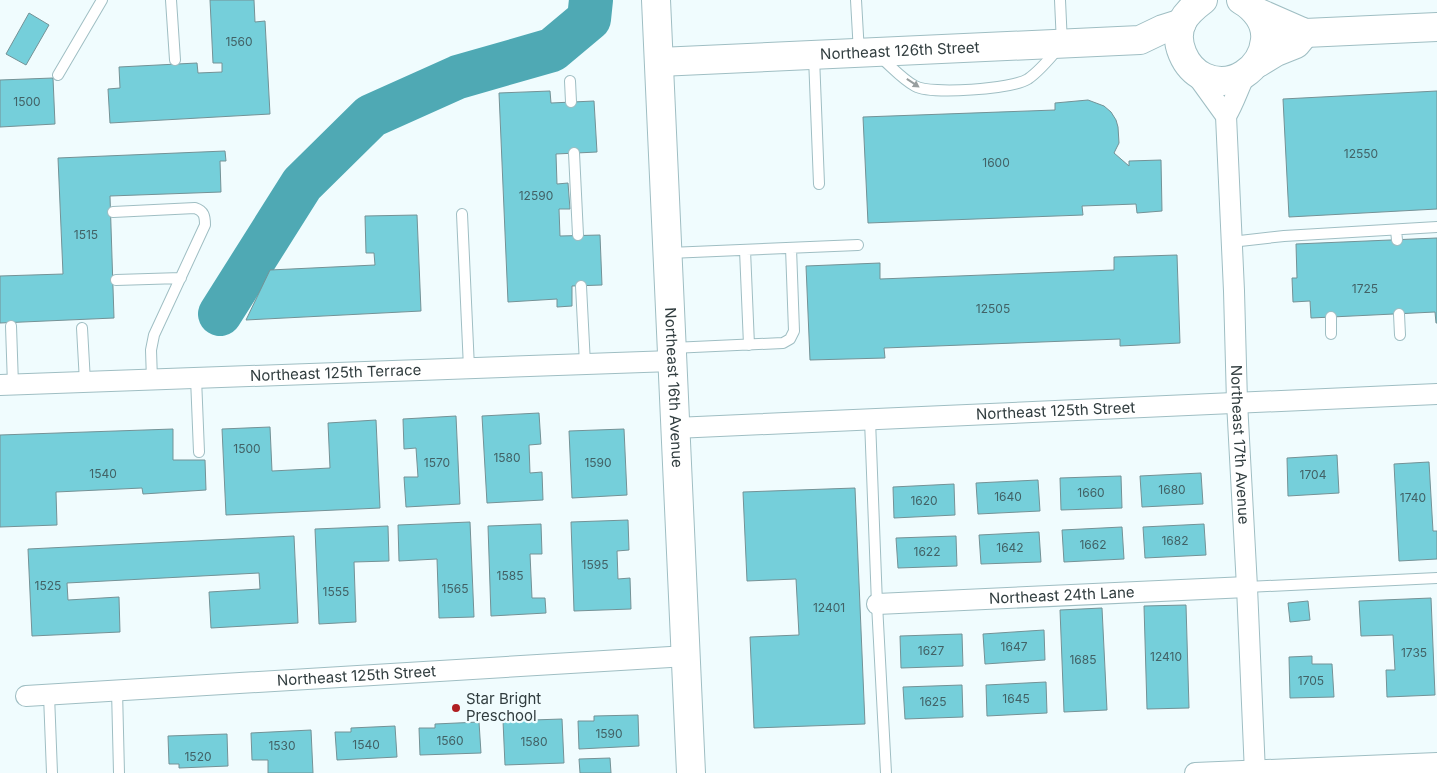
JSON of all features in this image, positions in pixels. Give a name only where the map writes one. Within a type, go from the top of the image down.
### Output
[{"type":"street","name":"Northeast 16th Avenue","points":[[656,0],[691,773]]},
{"type":"street","points":[[1203,0],[1190,10],[1182,23],[1179,42],[1189,65],[1226,116]]},
{"type":"street","points":[[1249,6],[1305,33],[1437,27]]},
{"type":"street","points":[[1249,6],[1263,24],[1265,38],[1264,50],[1252,69]]},
{"type":"street","name":"Northeast 126th Street","points":[[659,62],[1140,40],[1163,29],[1182,23]]},
{"type":"street","points":[[1140,40],[1163,54],[1189,65],[1205,78],[1218,81],[1232,80],[1252,69],[1276,52],[1296,44],[1305,33]]},
{"type":"street","name":"Northeast 17th Avenue","points":[[1252,69],[1237,90],[1233,105],[1226,116],[1236,402],[1247,587],[1254,772]]},
{"type":"street","name":"Northeast 125th Terrace","points":[[7,385],[585,364],[672,354]]},
{"type":"street","name":"Northeast 125th Street","points":[[675,428],[1437,394]]},
{"type":"street","name":"Northeast 24th Lane","points":[[877,604],[1247,587]]},
{"type":"street","name":"Northeast 125th Street","points":[[26,696],[687,656]]},
{"type":"street","points":[[1195,773],[1321,770],[1437,763]]},
{"type":"lane","points":[[58,75],[102,0]]},
{"type":"lane","points":[[171,0],[175,60]]},
{"type":"lane","points":[[856,0],[867,53],[915,86],[925,90],[939,91],[1011,86],[1027,80],[1044,65],[1062,44],[1060,0]]},
{"type":"lane","points":[[814,56],[819,184]]},
{"type":"lane","points":[[570,81],[571,102]]},
{"type":"lane","points":[[574,153],[578,235]]},
{"type":"lane","points":[[113,212],[195,208],[201,210],[204,216],[205,224],[154,335],[151,350],[152,380]]},
{"type":"lane","points":[[462,214],[469,368]]},
{"type":"lane","points":[[1231,242],[1284,236],[1327,238],[1396,235],[1437,227]]},
{"type":"lane","points":[[668,253],[858,245]]},
{"type":"lane","points":[[672,354],[783,343],[790,339],[794,331],[791,248]]},
{"type":"lane","points":[[745,250],[748,345]]},
{"type":"lane","points":[[116,280],[181,278]]},
{"type":"lane","points":[[581,286],[585,364]]},
{"type":"lane","points":[[1399,314],[1400,335]]},
{"type":"lane","points":[[1331,317],[1331,334]]},
{"type":"lane","points":[[7,385],[11,326]]},
{"type":"lane","points":[[82,328],[85,382]]},
{"type":"lane","points":[[196,378],[199,452]]},
{"type":"lane","points":[[870,420],[886,773]]},
{"type":"lane","points":[[1247,587],[1437,578]]},
{"type":"lane","points":[[117,690],[119,773]]},
{"type":"lane","points":[[49,695],[52,773]]},
{"type":"building","points":[[210,0],[254,0],[255,22],[265,21],[270,114],[110,123],[108,89],[120,88],[119,67],[197,63],[198,73],[222,72],[222,63],[213,63]]},
{"type":"building","points":[[29,13],[49,25],[26,65],[6,54]]},
{"type":"building","points":[[53,78],[55,124],[0,127],[0,80]]},
{"type":"building","points":[[550,91],[551,103],[594,101],[597,152],[556,154],[557,184],[568,183],[570,209],[559,209],[560,236],[600,235],[602,285],[572,286],[572,306],[557,307],[557,299],[508,302],[499,93]]},
{"type":"building","points":[[1437,91],[1437,209],[1289,217],[1283,99]]},
{"type":"building","points":[[1088,100],[1104,106],[1116,120],[1119,143],[1114,153],[1129,166],[1129,161],[1161,160],[1162,211],[1137,213],[1136,204],[1082,206],[1083,215],[868,223],[863,117],[1055,110],[1055,103]]},
{"type":"building","points":[[225,151],[226,161],[220,161],[221,192],[110,196],[114,318],[0,323],[0,276],[63,274],[58,158]]},
{"type":"building","points":[[417,215],[421,311],[246,320],[270,270],[375,265],[374,253],[366,253],[365,216]]},
{"type":"building","points":[[1437,238],[1437,323],[1435,312],[1311,318],[1310,301],[1293,302],[1292,278],[1297,278],[1296,244]]},
{"type":"building","points":[[1177,255],[1180,343],[1120,346],[1120,339],[884,348],[885,358],[810,360],[806,266],[880,263],[880,279],[1114,270],[1114,257]]},
{"type":"building","points":[[539,413],[541,444],[529,445],[530,473],[542,472],[543,500],[487,503],[482,416]]},
{"type":"building","points":[[456,416],[460,504],[406,507],[404,477],[418,477],[416,448],[404,449],[403,419]]},
{"type":"building","points":[[376,420],[380,508],[226,515],[222,429],[270,427],[272,471],[330,468],[328,423]]},
{"type":"building","points":[[173,429],[173,460],[205,460],[206,490],[143,494],[142,488],[56,492],[57,525],[0,527],[0,435]]},
{"type":"building","points":[[624,429],[627,495],[572,498],[569,431]]},
{"type":"building","points":[[1337,455],[1339,493],[1288,496],[1287,458]]},
{"type":"building","points":[[1429,462],[1433,531],[1437,531],[1437,559],[1399,561],[1394,464]]},
{"type":"building","points":[[1201,473],[1203,504],[1142,507],[1140,476]]},
{"type":"building","points":[[1121,476],[1122,508],[1061,510],[1060,478]]},
{"type":"building","points":[[1038,480],[1040,511],[978,514],[976,483]]},
{"type":"building","points":[[954,484],[955,515],[894,518],[893,487]]},
{"type":"building","points":[[855,488],[865,724],[754,728],[750,637],[799,635],[796,579],[747,581],[743,492]]},
{"type":"building","points":[[628,520],[629,550],[617,551],[618,579],[630,578],[631,609],[574,611],[571,522]]},
{"type":"building","points":[[470,522],[474,617],[439,618],[437,559],[399,561],[398,525]]},
{"type":"building","points":[[541,524],[542,554],[530,554],[532,598],[545,598],[546,613],[491,616],[488,526]]},
{"type":"building","points":[[1204,524],[1206,555],[1145,558],[1143,527]]},
{"type":"building","points":[[388,526],[389,561],[354,562],[356,622],[319,624],[315,529]]},
{"type":"building","points":[[1122,527],[1124,559],[1064,562],[1062,530]]},
{"type":"building","points":[[1039,532],[1041,562],[981,564],[979,535]]},
{"type":"building","points":[[294,536],[298,623],[211,628],[209,592],[260,589],[259,573],[67,583],[68,600],[119,597],[120,632],[32,636],[28,549]]},
{"type":"building","points":[[956,536],[957,566],[898,568],[896,538]]},
{"type":"building","points":[[1431,598],[1435,695],[1387,697],[1386,670],[1395,670],[1393,635],[1361,636],[1359,601]]},
{"type":"building","points":[[1308,601],[1310,620],[1290,622],[1288,603]]},
{"type":"building","points":[[1186,605],[1189,708],[1147,709],[1144,606]]},
{"type":"building","points":[[1102,608],[1107,710],[1064,712],[1060,610]]},
{"type":"building","points":[[1044,630],[1045,660],[985,664],[983,634]]},
{"type":"building","points":[[962,634],[963,666],[901,668],[900,636]]},
{"type":"building","points":[[1312,656],[1312,664],[1332,664],[1334,697],[1290,698],[1289,657]]},
{"type":"building","points":[[1046,682],[1047,713],[987,716],[986,685]]},
{"type":"building","points":[[962,685],[963,717],[905,719],[903,687]]},
{"type":"building","points":[[638,715],[639,746],[579,749],[578,721],[594,721],[594,716]]},
{"type":"building","points":[[562,719],[564,763],[505,765],[503,721]]},
{"type":"building","points":[[479,722],[481,753],[420,755],[419,728],[435,728],[435,724]]},
{"type":"building","points":[[395,726],[397,757],[337,760],[335,732],[351,732],[351,728]]},
{"type":"building","points":[[311,730],[313,773],[268,773],[268,760],[252,760],[251,733]]},
{"type":"building","points":[[227,734],[228,766],[179,768],[179,764],[169,764],[168,736]]},
{"type":"building","points":[[610,758],[611,773],[580,773],[579,759]]},
{"type":"waterway","points":[[220,314],[302,184],[371,116],[458,77],[552,50],[589,19],[591,0]]},
{"type":"place","name":"Star Bright Preschool","points":[[456,708]]}]
